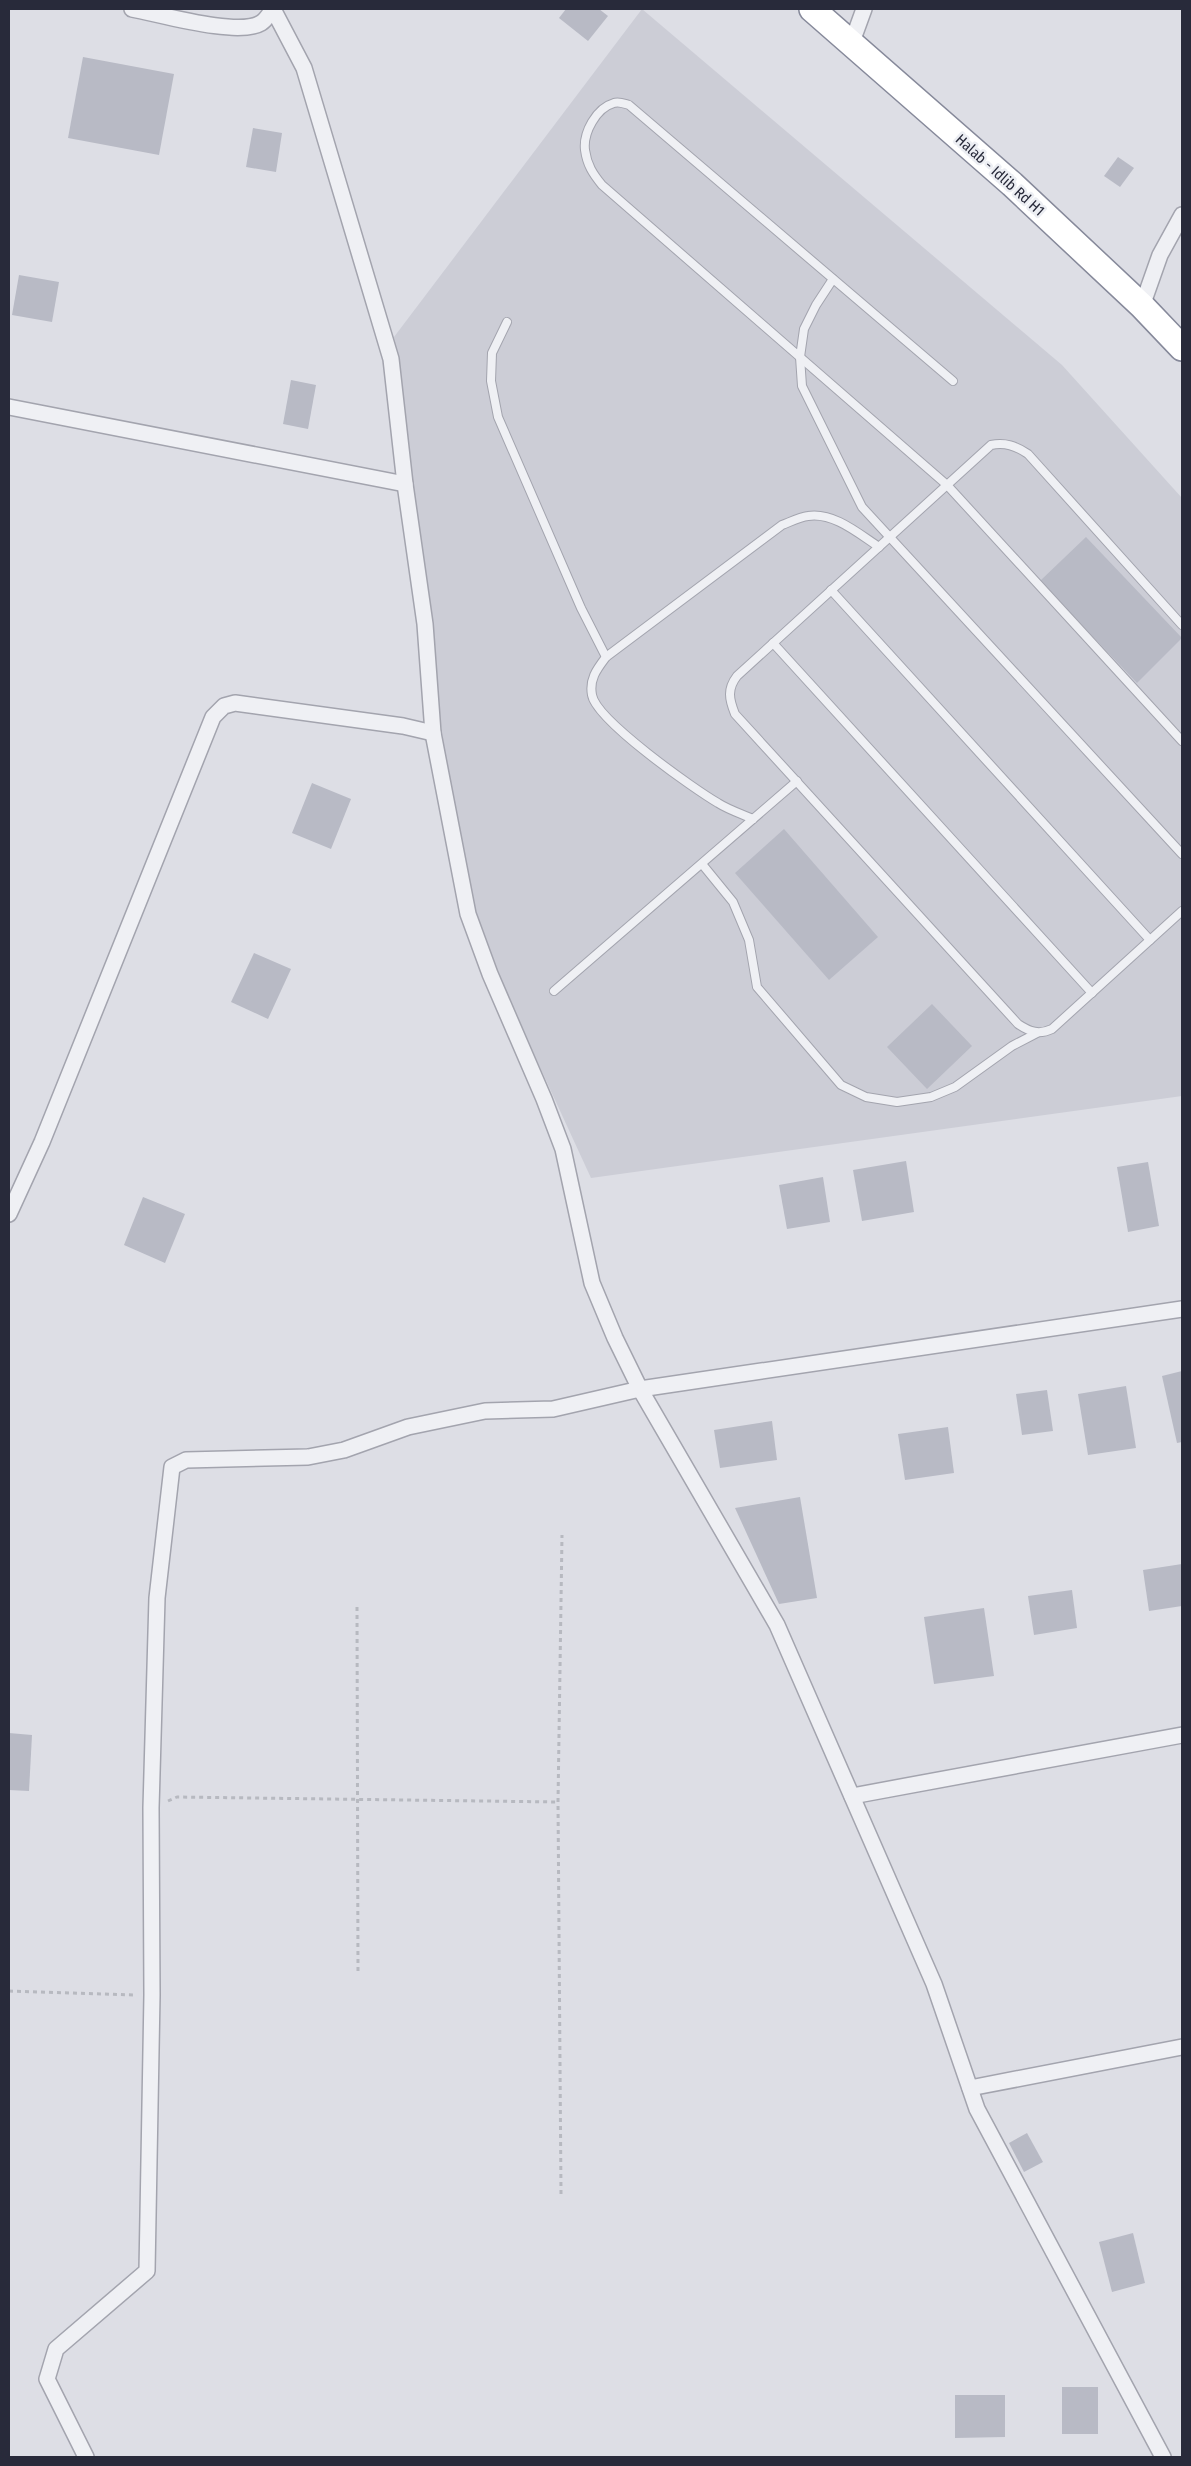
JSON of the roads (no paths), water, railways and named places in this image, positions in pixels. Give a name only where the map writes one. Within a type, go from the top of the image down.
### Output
[{"type":"highway","name":"Halab - Idlib Rd H1","points":[[812,9],[852,42],[1012,184],[1142,306],[1182,348]]},
{"type":"street","points":[[132,9],[230,28],[249,28],[262,23],[273,9],[304,68],[384,332],[394,384],[405,484],[425,624],[433,733],[468,914],[490,974],[544,1099],[563,1149],[592,1283],[614,1338],[640,1388],[777,1625],[934,1984],[977,2109],[1163,2457]]},
{"type":"street","points":[[852,42],[864,9]]},
{"type":"street","points":[[1142,306],[1160,256],[1182,215]]},
{"type":"street","points":[[9,407],[405,484]]},
{"type":"street","points":[[9,1214],[42,1142],[214,717],[224,706],[235,703],[404,726],[433,733]]},
{"type":"street","points":[[86,2457],[47,2378],[56,2349],[147,2271],[152,1995],[151,1808],[157,1598],[172,1467],[186,1460],[308,1457],[344,1450],[408,1427],[485,1411],[553,1409],[640,1388],[1182,1309]]},
{"type":"street","points":[[852,1796],[1182,1735]]},
{"type":"street","points":[[970,2088],[1182,2047]]},
{"type":"lane","points":[[953,381],[629,105],[616,102],[603,108],[589,127],[584,148],[589,169],[602,186],[946,485],[1182,742]]},
{"type":"lane","points":[[833,279],[816,305],[804,329],[800,358],[802,386],[862,507],[1182,854]]},
{"type":"lane","points":[[507,322],[492,353],[491,382],[498,418],[581,608],[606,657]]},
{"type":"lane","points":[[1037,1033],[1029,1031],[1018,1024],[736,714],[729,694],[730,685],[737,676],[991,445],[1009,444],[1028,454],[1182,625]]},
{"type":"lane","points":[[753,819],[719,804],[638,745],[603,714],[592,696],[592,676],[606,657],[782,525],[809,516],[830,518],[850,527],[879,547]]},
{"type":"lane","points":[[831,590],[1150,940]]},
{"type":"lane","points":[[773,643],[1092,993]]},
{"type":"lane","points":[[554,991],[797,781]]},
{"type":"lane","points":[[702,864],[733,902],[749,940],[757,986],[840,1085],[866,1097],[897,1102],[931,1097],[955,1087],[1012,1046],[1037,1033],[1052,1029],[1182,911]]}]
